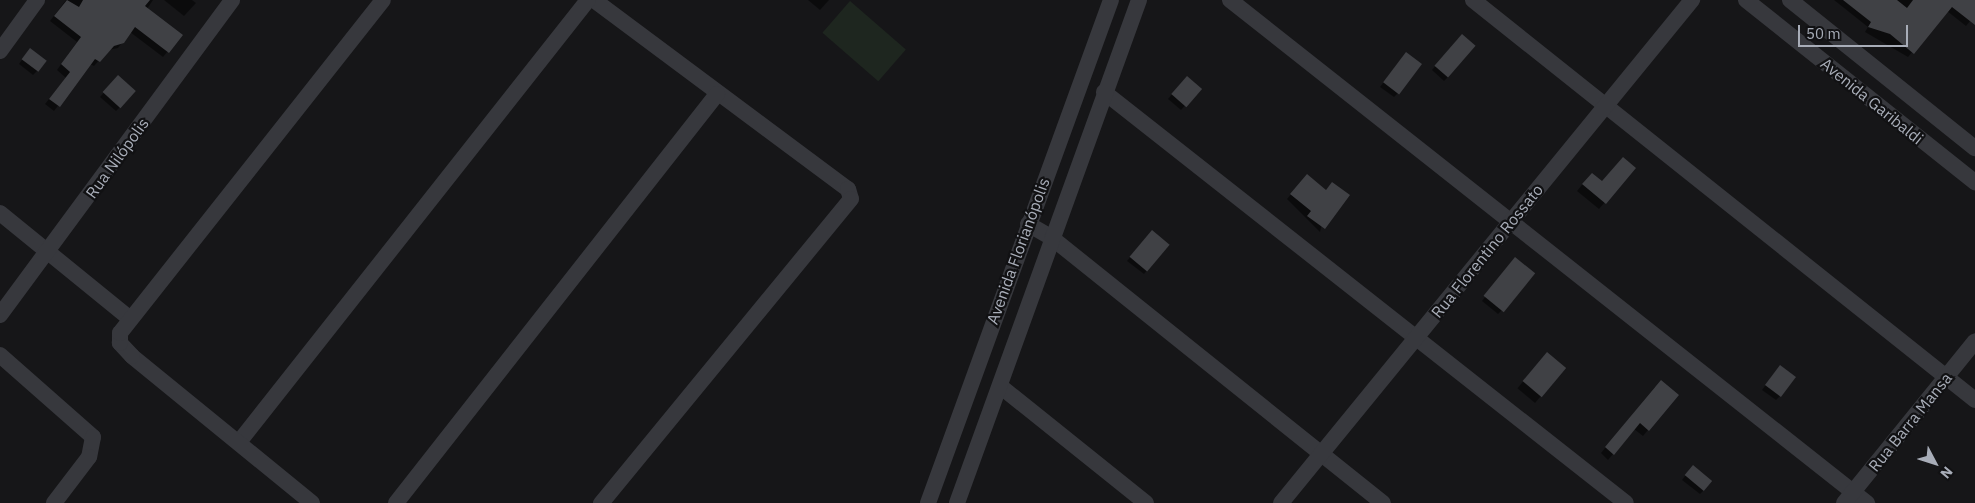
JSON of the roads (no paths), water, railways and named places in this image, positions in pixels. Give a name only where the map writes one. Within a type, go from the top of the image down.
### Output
[{"type":"street","points":[[0,51],[38,0]]},
{"type":"street","name":"Rua Nilópolis","points":[[0,315],[232,0]]},
{"type":"street","points":[[312,503],[120,343],[129,318],[383,0]]},
{"type":"street","points":[[238,442],[588,0]]},
{"type":"street","points":[[594,0],[717,94],[848,189],[851,199],[601,503]]},
{"type":"street","name":"Avenida Florianópolis","points":[[928,503],[1111,0]]},
{"type":"street","name":"Avenida Florianópolis","points":[[957,503],[1104,92],[1139,0]]},
{"type":"street","points":[[1230,0],[1511,221],[1849,498],[1867,503]]},
{"type":"street","points":[[1473,0],[1975,400]]},
{"type":"street","name":"Rua Florentino Rossato","points":[[1281,503],[1692,0]]},
{"type":"street","name":"Avenida Garibaldi","points":[[1746,0],[1975,182]]},
{"type":"street","name":"Avenida Garibaldi","points":[[1790,0],[1975,148]]},
{"type":"street","points":[[1104,92],[1626,503]]},
{"type":"street","points":[[396,503],[717,94]]},
{"type":"street","points":[[0,213],[129,318]]},
{"type":"street","points":[[1028,224],[1052,238],[1383,503]]},
{"type":"street","name":"Rua Barra Mansa","points":[[1849,498],[1975,341]]},
{"type":"street","points":[[0,355],[89,430],[94,443],[89,457],[54,503]]},
{"type":"street","points":[[1000,386],[1146,503]]}]
